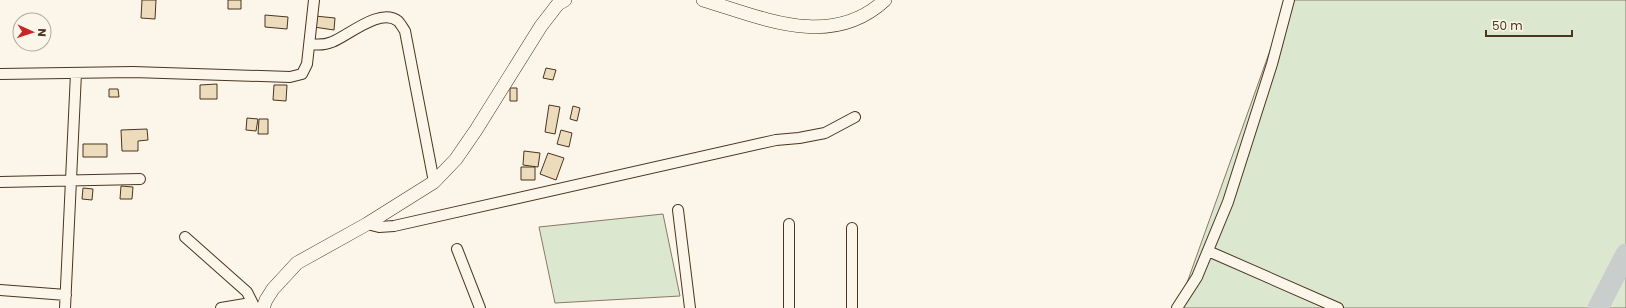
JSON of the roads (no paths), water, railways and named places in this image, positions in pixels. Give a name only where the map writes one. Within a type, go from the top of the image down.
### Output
[{"type":"street","points":[[0,74],[134,72],[290,77],[302,74],[307,64],[314,0]]},
{"type":"street","points":[[257,307],[266,300],[273,289],[297,263],[367,224],[434,182],[456,159],[476,130],[541,26],[558,4],[565,0]]},
{"type":"street","points":[[702,0],[780,24],[802,27],[825,27],[845,24],[864,17],[885,0]]},
{"type":"street","points":[[1177,308],[1197,277],[1228,202],[1272,64],[1289,0]]},
{"type":"street","points":[[310,44],[319,45],[331,42],[374,19],[386,17],[397,20],[405,31],[434,182]]},
{"type":"street","points":[[66,308],[70,180],[76,73]]},
{"type":"street","points":[[367,224],[379,227],[394,226],[776,140],[799,138],[825,133],[855,117]]},
{"type":"street","points":[[0,182],[140,179]]},
{"type":"street","points":[[678,210],[690,308]]},
{"type":"street","points":[[789,224],[789,308]]},
{"type":"street","points":[[852,228],[852,308]]},
{"type":"street","points":[[185,237],[248,292],[257,307]]},
{"type":"street","points":[[456,249],[480,308]]},
{"type":"street","points":[[1208,250],[1338,308]]},
{"type":"street","points":[[0,290],[66,295]]},
{"type":"street","points":[[221,308],[246,304],[257,307]]},
{"type":"waterway","points":[[1598,308],[1626,254]]}]
